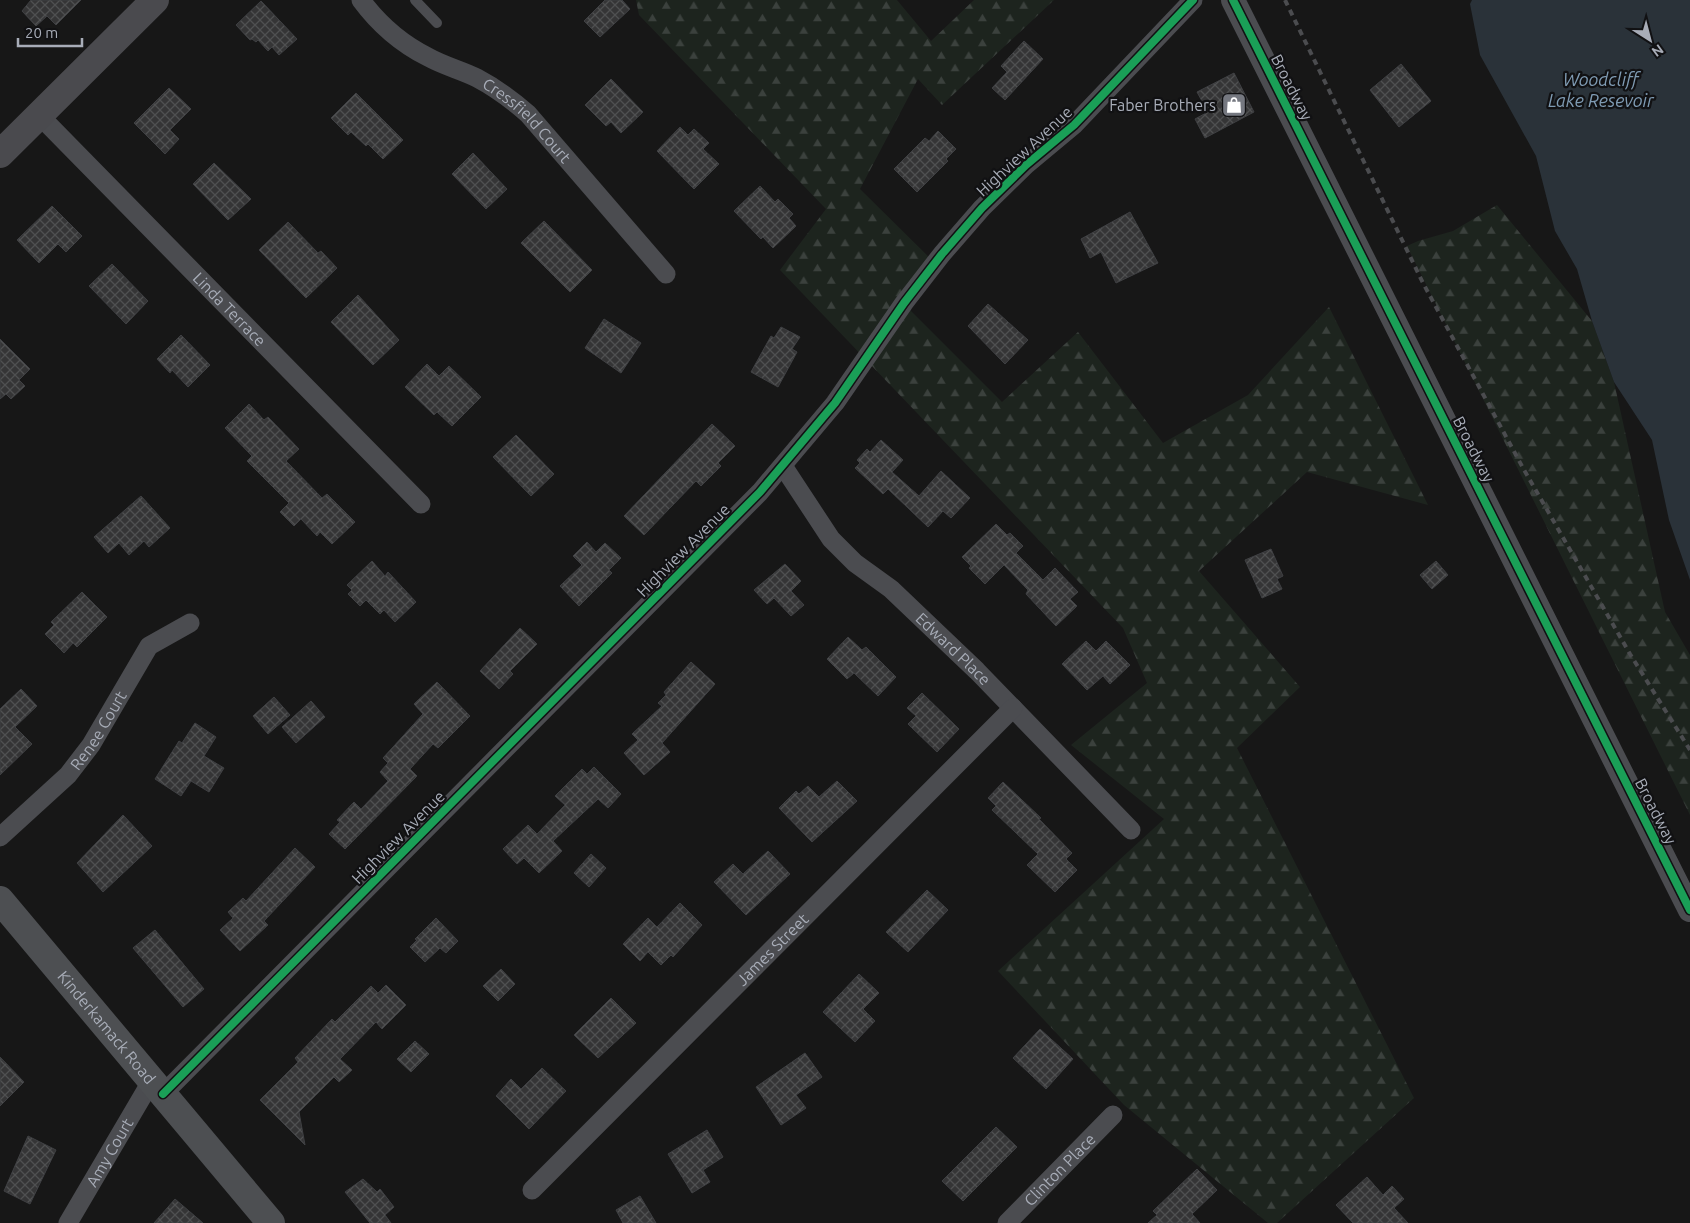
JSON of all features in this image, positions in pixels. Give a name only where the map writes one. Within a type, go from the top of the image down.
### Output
[{"type":"main road","points":[[0,154],[155,0]]},
{"type":"main road","name":"Kinderkamack Road","points":[[0,900],[271,1223]]},
{"type":"street","name":"Cressfield Court","points":[[361,0],[368,10],[401,41],[427,57],[476,78],[505,94],[528,114],[666,274]]},
{"type":"street","name":"Highview Avenue","points":[[158,1087],[783,466],[835,403],[904,303],[942,254],[982,208],[1026,165],[1074,125],[1193,0]]},
{"type":"street","name":"Broadway","points":[[1233,0],[1690,910]]},
{"type":"street","name":"Linda Terrace","points":[[39,115],[421,504]]},
{"type":"street","name":"Edward Place","points":[[783,466],[837,545],[855,563],[891,589],[1013,708],[1131,830]]},
{"type":"street","name":"Renee Court","points":[[0,837],[68,775],[91,745],[149,646],[190,623]]},
{"type":"street","name":"James Street","points":[[532,1190],[1013,708]]},
{"type":"street","name":"Amy Court","points":[[68,1223],[158,1087]]},
{"type":"street","name":"Clinton Place","points":[[1006,1223],[1113,1115]]},
{"type":"lane","points":[[415,0],[437,23]]},
{"type":"green space","points":[[636,0],[897,0],[931,41],[974,0],[1054,0],[942,105],[918,79],[860,189],[940,268],[903,303],[1002,402],[1078,332],[1163,443],[1248,395],[1329,307],[1428,505],[1307,472],[1199,571],[1300,687],[1237,748],[1414,1098],[1277,1223],[1268,1223],[1124,1105],[998,971],[1164,819],[1071,745],[1147,683],[1123,628],[780,270],[826,209],[639,15]]},
{"type":"green space","points":[[1497,205],[1592,321],[1614,382],[1665,612],[1690,655],[1690,815],[1407,246],[1453,231]]},
{"type":"water","name":"Woodcliff Lake Resevoir","points":[[1472,0],[1690,0],[1690,580],[1669,520],[1652,440],[1614,382],[1592,321],[1577,269],[1555,231],[1536,156],[1480,55],[1470,4]]},
{"type":"building","points":[[31,0],[81,0],[56,25],[47,16],[36,26],[22,11]]},
{"type":"building","points":[[605,0],[622,0],[630,9],[600,37],[584,21]]},
{"type":"building","points":[[261,1],[297,39],[279,55],[272,47],[268,51],[258,40],[256,42],[252,39],[250,40],[236,25]]},
{"type":"building","points":[[1024,41],[1043,59],[1005,100],[992,88],[1007,72],[1001,66]]},
{"type":"building","points":[[1401,64],[1431,101],[1399,127],[1370,90]]},
{"type":"building","points":[[1234,73],[1254,112],[1205,138],[1195,119],[1208,112],[1197,92]]},
{"type":"building","points":[[611,79],[643,112],[621,133],[611,122],[606,126],[585,105]]},
{"type":"building","points":[[169,88],[191,109],[170,130],[179,139],[165,154],[134,123]]},
{"type":"building","points":[[356,93],[403,140],[383,159],[368,144],[366,146],[351,132],[348,135],[331,118]]},
{"type":"building","points":[[680,127],[688,135],[694,129],[709,143],[703,149],[719,164],[694,189],[657,151]]},
{"type":"building","points":[[938,131],[956,149],[946,159],[948,161],[917,192],[894,169],[925,138],[929,141]]},
{"type":"building","points":[[473,153],[507,189],[486,209],[452,174]]},
{"type":"building","points":[[214,163],[251,199],[228,220],[193,184]]},
{"type":"building","points":[[760,186],[775,202],[778,199],[793,214],[789,218],[796,226],[773,248],[763,237],[761,239],[734,211]]},
{"type":"building","points":[[52,206],[82,236],[66,252],[58,244],[39,263],[17,240]]},
{"type":"building","points":[[1130,212],[1158,263],[1116,283],[1101,252],[1090,258],[1081,239]]},
{"type":"building","points":[[544,221],[592,270],[570,292],[521,243]]},
{"type":"building","points":[[288,222],[318,253],[321,251],[337,268],[306,298],[259,250]]},
{"type":"building","points":[[112,264],[148,301],[126,324],[89,286]]},
{"type":"building","points":[[358,295],[399,340],[373,365],[331,322]]},
{"type":"building","points":[[988,304],[1028,340],[1005,364],[968,326]]},
{"type":"building","points":[[604,319],[641,343],[621,373],[585,348]]},
{"type":"building","points":[[781,327],[800,337],[792,349],[797,352],[778,387],[751,372],[771,336],[774,338]]},
{"type":"building","points":[[181,335],[210,365],[188,387],[172,370],[170,373],[157,359]]},
{"type":"building","points":[[0,339],[30,369],[19,380],[25,386],[11,399],[6,394],[0,399]]},
{"type":"building","points":[[427,364],[439,376],[449,366],[481,397],[452,426],[437,412],[434,415],[405,387]]},
{"type":"building","points":[[249,404],[264,420],[268,417],[299,449],[286,461],[322,498],[327,494],[355,522],[332,544],[320,532],[317,536],[301,519],[294,526],[280,512],[289,503],[247,461],[252,456],[225,428]]},
{"type":"building","points":[[712,424],[735,446],[718,463],[721,466],[701,486],[696,481],[644,535],[624,516]]},
{"type":"building","points":[[516,435],[554,474],[531,496],[493,457]]},
{"type":"building","points":[[881,440],[903,460],[892,472],[919,496],[941,471],[970,498],[951,518],[943,511],[928,527],[888,489],[883,494],[855,468],[860,463],[857,460],[867,449],[870,452]]},
{"type":"building","points":[[141,496],[170,528],[149,547],[144,541],[129,555],[119,543],[108,553],[94,537]]},
{"type":"building","points":[[996,524],[1007,535],[1010,533],[1023,546],[1016,553],[1043,580],[1055,568],[1078,592],[1070,599],[1077,606],[1056,626],[1026,594],[1028,590],[1004,565],[985,584],[969,568],[971,566],[962,557]]},
{"type":"building","points":[[587,542],[596,552],[605,543],[621,558],[609,570],[612,573],[579,606],[560,586],[582,565],[573,556]]},
{"type":"building","points":[[1271,549],[1283,576],[1277,579],[1282,589],[1262,598],[1245,560]]},
{"type":"building","points":[[372,561],[385,576],[388,572],[416,602],[395,622],[384,610],[380,614],[366,600],[360,606],[348,594],[352,590],[347,585]]},
{"type":"building","points":[[1436,561],[1448,575],[1432,589],[1420,575]]},
{"type":"building","points":[[785,564],[801,581],[791,591],[804,605],[791,616],[774,598],[767,604],[754,590]]},
{"type":"building","points":[[82,592],[107,617],[77,647],[73,643],[64,653],[45,634],[54,625],[51,622]]},
{"type":"building","points":[[520,628],[537,644],[510,671],[513,674],[499,689],[480,671]]},
{"type":"building","points":[[848,637],[862,650],[866,647],[896,677],[878,696],[854,673],[847,679],[827,659]]},
{"type":"building","points":[[1086,641],[1096,651],[1106,641],[1130,665],[1110,684],[1103,676],[1087,690],[1062,664]]},
{"type":"building","points":[[691,662],[715,684],[662,743],[670,752],[644,775],[624,753],[638,740],[632,734],[662,706],[658,703],[666,695],[664,692]]},
{"type":"building","points":[[437,682],[470,716],[438,748],[433,744],[410,769],[417,776],[345,849],[329,834],[340,822],[337,820],[354,802],[361,809],[388,781],[380,772],[388,763],[383,758],[423,714],[414,704]]},
{"type":"building","points":[[21,689],[37,706],[15,727],[32,744],[0,775],[0,709]]},
{"type":"building","points":[[922,693],[959,729],[937,752],[908,724],[916,716],[907,708]]},
{"type":"building","points":[[274,697],[290,715],[268,734],[253,716]]},
{"type":"building","points":[[311,701],[325,717],[296,743],[282,727]]},
{"type":"building","points":[[195,723],[216,737],[204,756],[224,768],[209,792],[191,781],[181,796],[155,779],[179,741],[182,743]]},
{"type":"building","points":[[594,767],[621,794],[608,808],[598,799],[553,841],[562,851],[539,873],[524,858],[517,864],[503,849],[528,825],[537,834],[565,805],[555,796],[582,769],[587,774]]},
{"type":"building","points":[[837,781],[857,801],[812,842],[779,808],[796,791],[799,794],[808,786],[819,797]]},
{"type":"building","points":[[1003,782],[1041,818],[1039,819],[1072,853],[1066,859],[1077,870],[1055,892],[1027,865],[1038,854],[992,810],[996,806],[988,798]]},
{"type":"building","points":[[123,815],[152,846],[103,892],[77,863]]},
{"type":"building","points":[[295,848],[315,867],[264,921],[268,925],[240,951],[220,930],[233,918],[228,912],[243,898],[246,901]]},
{"type":"building","points":[[768,851],[790,874],[746,915],[714,882],[733,864],[743,874]]},
{"type":"building","points":[[591,854],[606,868],[589,887],[574,873]]},
{"type":"building","points":[[927,890],[948,910],[908,952],[886,932]]},
{"type":"building","points":[[680,903],[702,925],[673,957],[671,955],[661,965],[648,952],[640,961],[623,944],[648,918],[657,927]]},
{"type":"building","points":[[436,918],[458,941],[446,953],[440,948],[425,962],[410,947],[417,940],[415,939]]},
{"type":"building","points":[[155,930],[204,989],[183,1007],[133,948]]},
{"type":"building","points":[[501,969],[515,984],[498,1001],[483,986]]},
{"type":"building","points":[[859,974],[879,993],[863,1009],[875,1021],[855,1042],[823,1012]]},
{"type":"building","points":[[386,985],[406,1005],[382,1029],[376,1022],[340,1059],[352,1070],[339,1082],[334,1077],[299,1112],[305,1145],[260,1100],[298,1062],[295,1058],[332,1019],[335,1022],[371,986],[378,993]]},
{"type":"building","points":[[611,998],[636,1023],[598,1058],[574,1035]]},
{"type":"building","points":[[1040,1029],[1073,1059],[1046,1089],[1013,1058]]},
{"type":"building","points":[[415,1041],[429,1054],[411,1072],[397,1059]]},
{"type":"building","points":[[805,1053],[822,1077],[796,1095],[806,1108],[781,1125],[756,1087]]},
{"type":"building","points":[[0,1057],[24,1082],[0,1106]]},
{"type":"building","points":[[542,1068],[566,1091],[529,1129],[496,1096],[511,1079],[521,1089]]},
{"type":"building","points":[[996,1127],[1017,1147],[963,1201],[942,1181]]},
{"type":"building","points":[[707,1130],[723,1157],[703,1170],[710,1182],[692,1193],[668,1154]]},
{"type":"building","points":[[28,1136],[56,1150],[30,1204],[4,1191]]},
{"type":"building","points":[[1197,1169],[1217,1190],[1192,1214],[1200,1223],[1148,1223],[1157,1215],[1153,1211]]},
{"type":"building","points":[[1367,1177],[1383,1195],[1392,1186],[1404,1199],[1394,1208],[1408,1223],[1353,1223],[1336,1205]]},
{"type":"building","points":[[363,1179],[377,1192],[380,1189],[394,1207],[385,1215],[391,1223],[370,1223],[345,1192]]},
{"type":"building","points":[[640,1196],[656,1223],[623,1223],[616,1210]]},
{"type":"building","points":[[175,1199],[203,1223],[154,1223]]},
{"type":"railway","points":[[1285,0],[1423,283],[1523,468],[1630,654],[1690,750]]},
{"type":"cycle path","points":[[163,1094],[760,492],[835,403],[904,303],[942,254],[982,208],[1026,165],[1074,125],[1193,0]]},
{"type":"cycle path","points":[[1233,0],[1690,910]]},
{"type":"place","name":"Faber Brothers","points":[[1234,105]]}]
